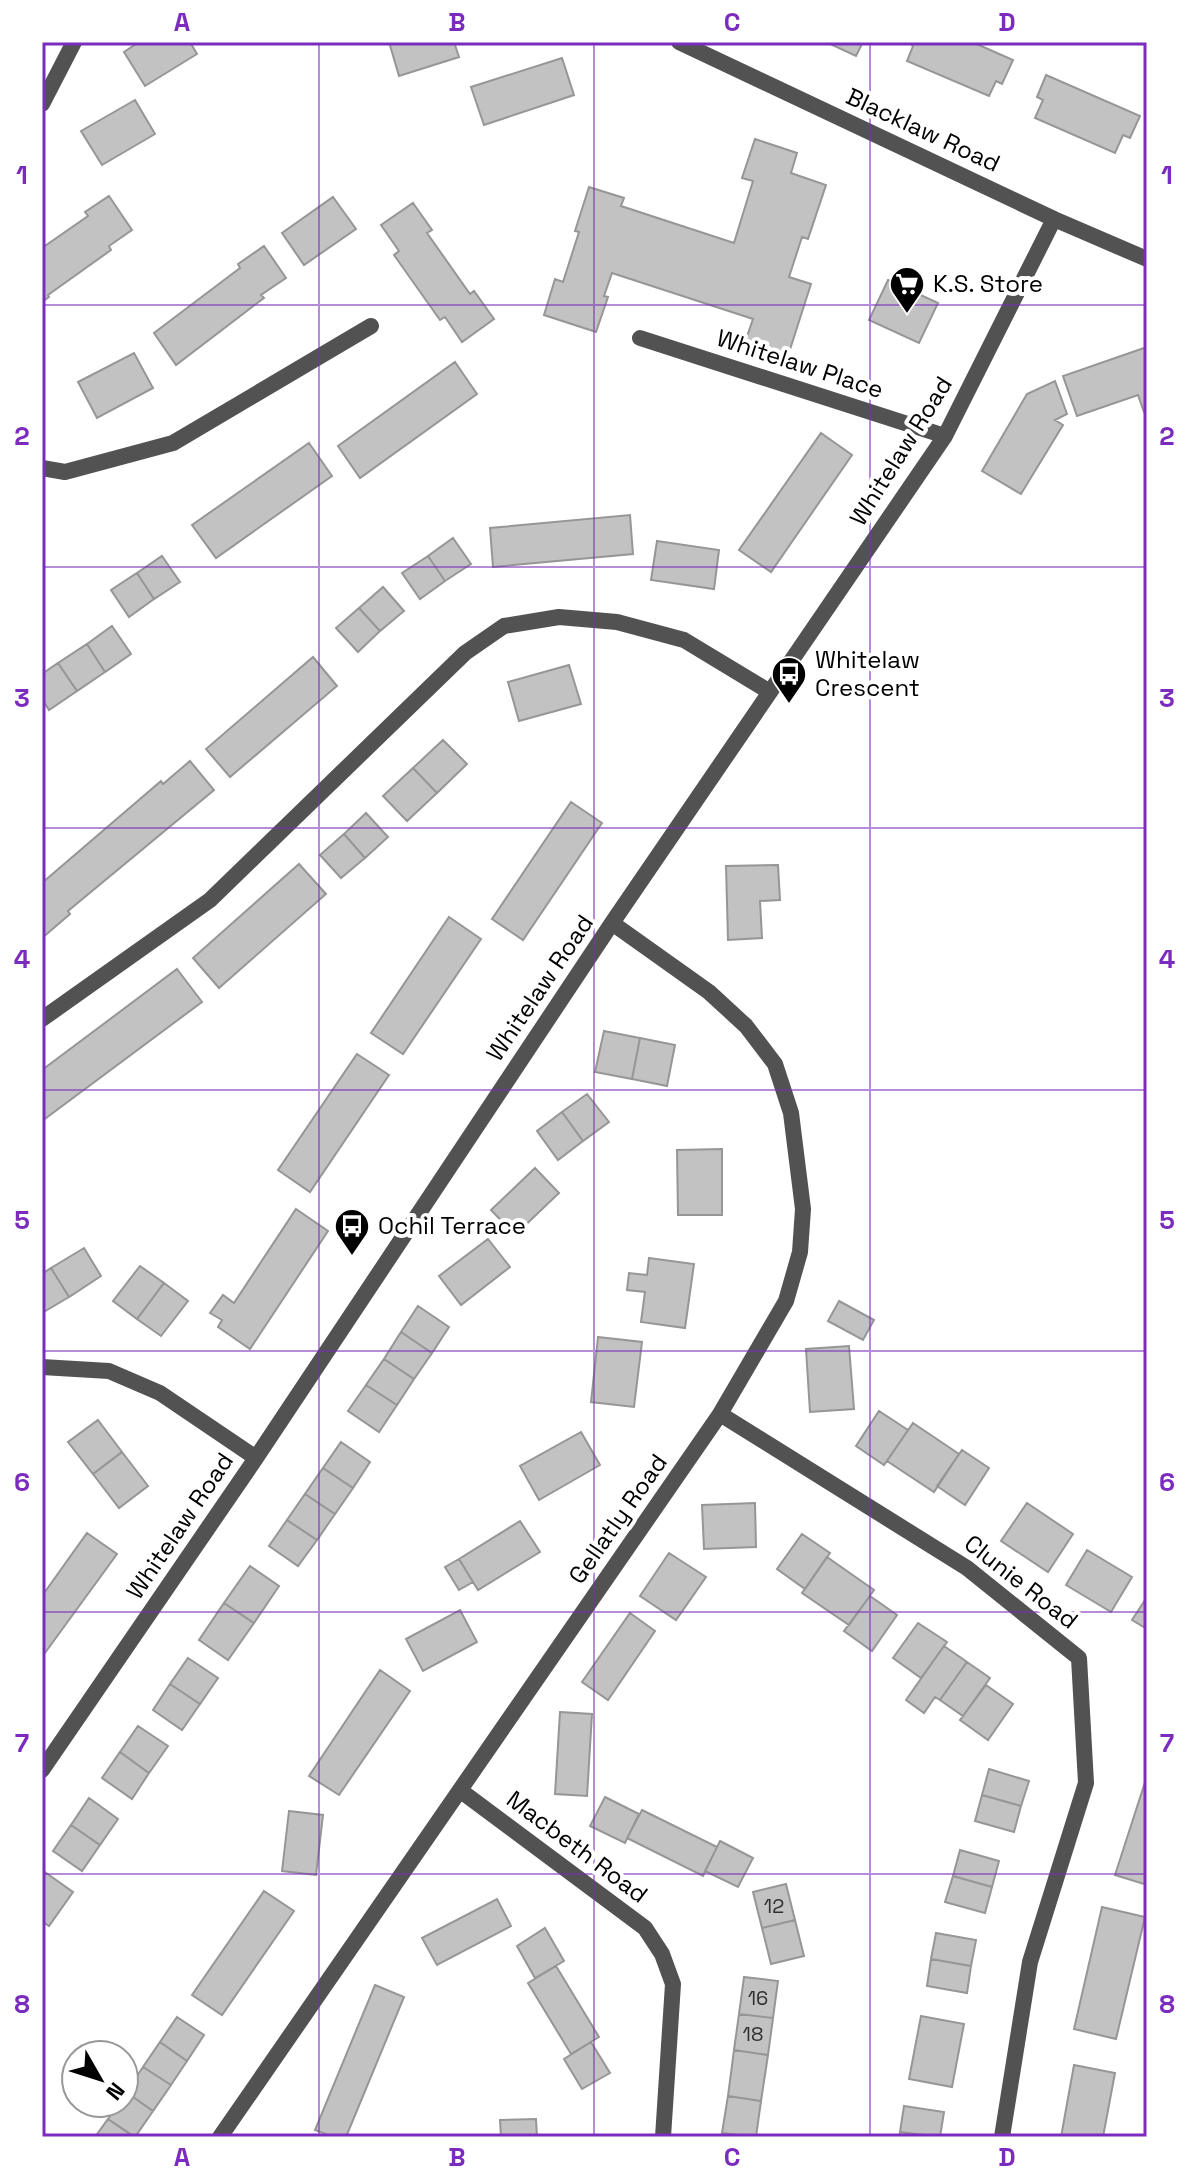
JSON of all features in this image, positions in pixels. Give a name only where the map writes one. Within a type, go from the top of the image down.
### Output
[{"type":"street","points":[[42,104],[74,42]]},
{"type":"street","name":"Blacklaw Road","points":[[679,42],[1054,219],[1147,259]]},
{"type":"street","name":"Whitelaw Road","points":[[42,1770],[256,1458],[612,923],[945,436],[1054,219]]},
{"type":"street","points":[[42,468],[65,472],[173,443],[371,326]]},
{"type":"street","name":"Whitelaw Place","points":[[640,338],[945,436]]},
{"type":"street","points":[[42,1019],[210,900],[465,653],[504,626],[559,617],[617,622],[684,640],[770,692]]},
{"type":"street","name":"Gellatly Road","points":[[220,2137],[720,1414],[786,1301],[800,1252],[803,1209],[791,1113],[775,1064],[746,1026],[709,992],[612,923]]},
{"type":"street","points":[[42,1367],[109,1371],[160,1393],[256,1458]]},
{"type":"street","name":"Clunie Road","points":[[720,1414],[967,1568],[1079,1658],[1086,1783],[1030,1962],[1002,2137]]},
{"type":"street","name":"Macbeth Road","points":[[461,1791],[645,1928],[662,1954],[673,1984],[663,2137]]},
{"type":"building","points":[[139,42],[190,42],[197,54],[145,86],[124,52]]},
{"type":"building","points":[[389,42],[454,42],[459,57],[399,76]]},
{"type":"building","points":[[826,42],[863,42],[856,56]]},
{"type":"building","points":[[908,42],[972,42],[1013,60],[1002,84],[996,81],[989,96],[907,61],[913,46]]},
{"type":"building","points":[[562,58],[574,95],[484,125],[471,87]]},
{"type":"building","points":[[1046,75],[1140,116],[1130,138],[1123,135],[1115,153],[1035,118],[1043,100],[1037,97]]},
{"type":"building","points":[[135,100],[155,134],[102,165],[81,131]]},
{"type":"building","points":[[755,139],[797,153],[791,173],[826,185],[808,239],[802,237],[789,277],[811,284],[786,362],[743,348],[753,319],[612,273],[604,296],[608,297],[596,332],[544,315],[555,279],[563,282],[589,187],[624,198],[621,206],[734,243],[753,181],[742,178]]},
{"type":"building","points":[[109,196],[132,230],[109,246],[111,250],[42,302],[42,248],[88,216],[85,212]]},
{"type":"building","points":[[333,197],[356,229],[304,265],[282,233]]},
{"type":"building","points":[[413,203],[432,230],[427,233],[470,294],[474,291],[494,319],[462,342],[445,317],[440,320],[394,255],[399,251],[381,225]]},
{"type":"building","points":[[264,246],[286,278],[176,365],[154,333]]},
{"type":"building","points":[[888,280],[938,303],[919,343],[869,320]]},
{"type":"building","points":[[1147,347],[1147,411],[1144,412],[1138,395],[1077,416],[1063,376]]},
{"type":"building","points":[[134,353],[153,388],[97,418],[78,382]]},
{"type":"building","points":[[455,362],[477,394],[360,478],[338,446]]},
{"type":"building","points":[[1055,381],[1067,414],[1055,420],[1063,425],[1021,494],[982,471],[1027,394]]},
{"type":"building","points":[[821,433],[852,455],[771,572],[739,550]]},
{"type":"building","points":[[309,443],[332,476],[216,558],[192,525]]},
{"type":"building","points":[[630,515],[633,554],[493,567],[490,528]]},
{"type":"building","points":[[453,538],[471,564],[445,581],[428,556]]},
{"type":"building","points":[[657,541],[719,550],[714,589],[651,580]]},
{"type":"building","points":[[162,556],[180,582],[154,599],[137,573]]},
{"type":"building","points":[[428,556],[445,581],[420,599],[402,573]]},
{"type":"building","points":[[137,573],[154,599],[129,617],[111,590]]},
{"type":"building","points":[[383,587],[404,611],[380,631],[359,608]]},
{"type":"building","points":[[359,608],[380,631],[358,652],[336,628]]},
{"type":"building","points":[[112,626],[131,654],[105,672],[87,644]]},
{"type":"building","points":[[87,644],[105,672],[77,691],[58,663]]},
{"type":"building","points":[[313,657],[337,686],[230,777],[206,749]]},
{"type":"building","points":[[58,663],[77,691],[49,710],[42,699],[42,674]]},
{"type":"building","points":[[569,665],[581,704],[519,721],[508,682]]},
{"type":"building","points":[[443,740],[467,764],[437,793],[413,768]]},
{"type":"building","points":[[190,761],[214,790],[68,911],[70,914],[42,938],[42,883],[161,781],[163,784]]},
{"type":"building","points":[[413,768],[437,793],[407,821],[383,796]]},
{"type":"building","points":[[571,802],[602,823],[523,940],[492,919]]},
{"type":"building","points":[[366,813],[388,837],[365,858],[344,834]]},
{"type":"building","points":[[344,834],[365,858],[341,878],[320,855]]},
{"type":"building","points":[[299,864],[326,894],[219,988],[193,958]]},
{"type":"building","points":[[778,865],[780,900],[760,901],[762,938],[728,940],[726,866]]},
{"type":"building","points":[[449,917],[481,939],[403,1054],[371,1033]]},
{"type":"building","points":[[177,969],[202,1002],[42,1121],[42,1070]]},
{"type":"building","points":[[604,1031],[640,1038],[632,1079],[595,1072]]},
{"type":"building","points":[[640,1038],[675,1045],[667,1086],[632,1079]]},
{"type":"building","points":[[357,1054],[389,1075],[310,1192],[278,1170]]},
{"type":"building","points":[[587,1094],[609,1122],[583,1141],[562,1112]]},
{"type":"building","points":[[562,1112],[583,1141],[558,1160],[537,1131]]},
{"type":"building","points":[[722,1149],[722,1215],[678,1215],[677,1150]]},
{"type":"building","points":[[535,1168],[559,1193],[515,1235],[491,1210]]},
{"type":"building","points":[[296,1209],[328,1231],[250,1349],[218,1327],[222,1320],[210,1313],[223,1295],[234,1303]]},
{"type":"building","points":[[488,1239],[510,1267],[461,1305],[439,1276]]},
{"type":"building","points":[[84,1248],[101,1276],[69,1297],[51,1268]]},
{"type":"building","points":[[649,1258],[694,1264],[685,1328],[641,1322],[645,1292],[627,1290],[629,1273],[647,1275]]},
{"type":"building","points":[[140,1266],[164,1283],[137,1319],[113,1301]]},
{"type":"building","points":[[51,1268],[69,1297],[42,1313],[42,1274]]},
{"type":"building","points":[[164,1283],[188,1301],[161,1336],[137,1319]]},
{"type":"building","points":[[839,1301],[874,1320],[863,1340],[828,1321]]},
{"type":"building","points":[[418,1306],[449,1327],[432,1353],[401,1332]]},
{"type":"building","points":[[401,1332],[432,1353],[414,1379],[384,1359]]},
{"type":"building","points":[[598,1337],[642,1342],[634,1407],[591,1402]]},
{"type":"building","points":[[849,1346],[854,1409],[810,1412],[806,1349]]},
{"type":"building","points":[[384,1359],[414,1379],[397,1405],[366,1385]]},
{"type":"building","points":[[366,1385],[397,1405],[379,1432],[348,1411]]},
{"type":"building","points":[[879,1411],[908,1430],[884,1465],[856,1446]]},
{"type":"building","points":[[98,1420],[122,1452],[93,1474],[68,1442]]},
{"type":"building","points":[[913,1423],[959,1454],[934,1492],[887,1461]]},
{"type":"building","points":[[581,1432],[600,1465],[539,1500],[520,1466]]},
{"type":"building","points":[[341,1442],[370,1462],[353,1488],[323,1468]]},
{"type":"building","points":[[962,1450],[989,1468],[965,1505],[937,1486]]},
{"type":"building","points":[[122,1452],[148,1486],[119,1508],[93,1474]]},
{"type":"building","points":[[323,1468],[353,1488],[335,1514],[305,1494]]},
{"type":"building","points":[[305,1494],[335,1514],[317,1540],[287,1520]]},
{"type":"building","points":[[755,1503],[756,1547],[704,1549],[702,1505]]},
{"type":"building","points":[[1027,1503],[1073,1534],[1048,1572],[1001,1541]]},
{"type":"building","points":[[287,1520],[317,1540],[298,1566],[269,1546]]},
{"type":"building","points":[[520,1521],[540,1552],[478,1590],[459,1559]]},
{"type":"building","points":[[87,1533],[117,1554],[42,1657],[42,1596]]},
{"type":"building","points":[[802,1534],[830,1553],[805,1589],[777,1569]]},
{"type":"building","points":[[1087,1550],[1132,1577],[1111,1612],[1066,1585]]},
{"type":"building","points":[[669,1553],[706,1577],[676,1620],[640,1596]]},
{"type":"building","points":[[827,1557],[874,1590],[849,1625],[802,1593]]},
{"type":"building","points":[[459,1559],[473,1582],[459,1590],[445,1567]]},
{"type":"building","points":[[250,1566],[279,1586],[254,1623],[224,1603]]},
{"type":"building","points":[[870,1596],[897,1615],[872,1651],[844,1631]]},
{"type":"building","points":[[1147,1597],[1147,1629],[1132,1620]]},
{"type":"building","points":[[224,1603],[254,1623],[228,1660],[199,1640]]},
{"type":"building","points":[[460,1610],[477,1642],[423,1671],[406,1639]]},
{"type":"building","points":[[630,1613],[655,1631],[608,1700],[582,1682]]},
{"type":"building","points":[[918,1623],[947,1642],[921,1678],[893,1658]]},
{"type":"building","points":[[944,1646],[967,1662],[940,1700],[935,1697],[924,1713],[906,1700]]},
{"type":"building","points":[[188,1658],[218,1678],[200,1704],[170,1684]]},
{"type":"building","points":[[967,1662],[990,1678],[963,1716],[940,1700]]},
{"type":"building","points":[[380,1670],[410,1691],[339,1795],[309,1776]]},
{"type":"building","points":[[170,1684],[200,1704],[182,1730],[153,1710]]},
{"type":"building","points":[[986,1685],[1013,1704],[988,1740],[960,1720]]},
{"type":"building","points":[[560,1712],[592,1714],[587,1796],[555,1794]]},
{"type":"building","points":[[138,1726],[168,1746],[149,1773],[120,1752]]},
{"type":"building","points":[[120,1752],[149,1773],[132,1799],[102,1778]]},
{"type":"building","points":[[989,1769],[1029,1781],[1021,1806],[982,1795]]},
{"type":"building","points":[[1147,1776],[1147,1885],[1115,1875]]},
{"type":"building","points":[[982,1795],[1021,1806],[1014,1832],[975,1821]]},
{"type":"building","points":[[605,1797],[639,1814],[625,1843],[590,1826]]},
{"type":"building","points":[[89,1798],[118,1819],[100,1845],[71,1825]]},
{"type":"building","points":[[642,1810],[717,1847],[703,1876],[627,1838]]},
{"type":"building","points":[[289,1811],[323,1815],[316,1875],[282,1871]]},
{"type":"building","points":[[71,1825],[100,1845],[82,1871],[53,1851]]},
{"type":"building","points":[[720,1841],[753,1858],[738,1887],[705,1871]]},
{"type":"building","points":[[960,1850],[999,1861],[992,1887],[953,1876]]},
{"type":"building","points":[[42,1870],[73,1892],[49,1926],[42,1921]]},
{"type":"building","points":[[953,1876],[992,1887],[985,1913],[945,1902]]},
{"type":"building","points":[[786,1884],[795,1920],[762,1928],[753,1892]]},
{"type":"building","points":[[264,1891],[294,1911],[222,2015],[192,1995]]},
{"type":"building","points":[[497,1899],[511,1926],[437,1965],[422,1938]]},
{"type":"building","points":[[1102,1907],[1145,1917],[1116,2039],[1074,2029]]},
{"type":"building","points":[[795,1920],[804,1956],[771,1964],[762,1928]]},
{"type":"building","points":[[545,1928],[564,1961],[535,1978],[517,1946]]},
{"type":"building","points":[[936,1933],[976,1940],[971,1966],[931,1959]]},
{"type":"building","points":[[931,1959],[971,1966],[967,1993],[927,1986]]},
{"type":"building","points":[[556,1966],[599,2037],[571,2054],[528,1983]]},
{"type":"building","points":[[744,1977],[778,1981],[773,2018],[739,2014]]},
{"type":"building","points":[[375,1985],[404,1997],[346,2137],[333,2137],[315,2130]]},
{"type":"building","points":[[739,2014],[773,2018],[768,2055],[734,2050]]},
{"type":"building","points":[[921,2016],[964,2024],[952,2087],[909,2079]]},
{"type":"building","points":[[177,2017],[204,2035],[187,2061],[160,2042]]},
{"type":"building","points":[[160,2042],[187,2061],[171,2085],[143,2067]]},
{"type":"building","points":[[591,2042],[610,2073],[582,2089],[564,2059]]},
{"type":"building","points":[[734,2050],[768,2055],[761,2101],[728,2096]]},
{"type":"building","points":[[1074,2065],[1115,2073],[1103,2137],[1061,2137]]},
{"type":"building","points":[[143,2067],[171,2085],[153,2111],[140,2102],[140,2071]]},
{"type":"building","points":[[728,2096],[761,2101],[756,2137],[722,2133]]},
{"type":"building","points":[[140,2102],[153,2111],[135,2137],[108,2119],[140,2119]]},
{"type":"building","points":[[904,2106],[944,2112],[940,2137],[900,2132]]},
{"type":"building","points":[[108,2119],[134,2137],[95,2137]]},
{"type":"building","points":[[536,2119],[537,2137],[501,2137],[500,2120]]},
{"type":"building","points":[[900,2132],[930,2137],[899,2137]]},
{"type":"place","name":"K.S. Store","points":[[907,315]]},
{"type":"place","name":"Whitelaw Crescent","points":[[789,705]]},
{"type":"place","name":"Ochil Terrace","points":[[352,1257]]}]
